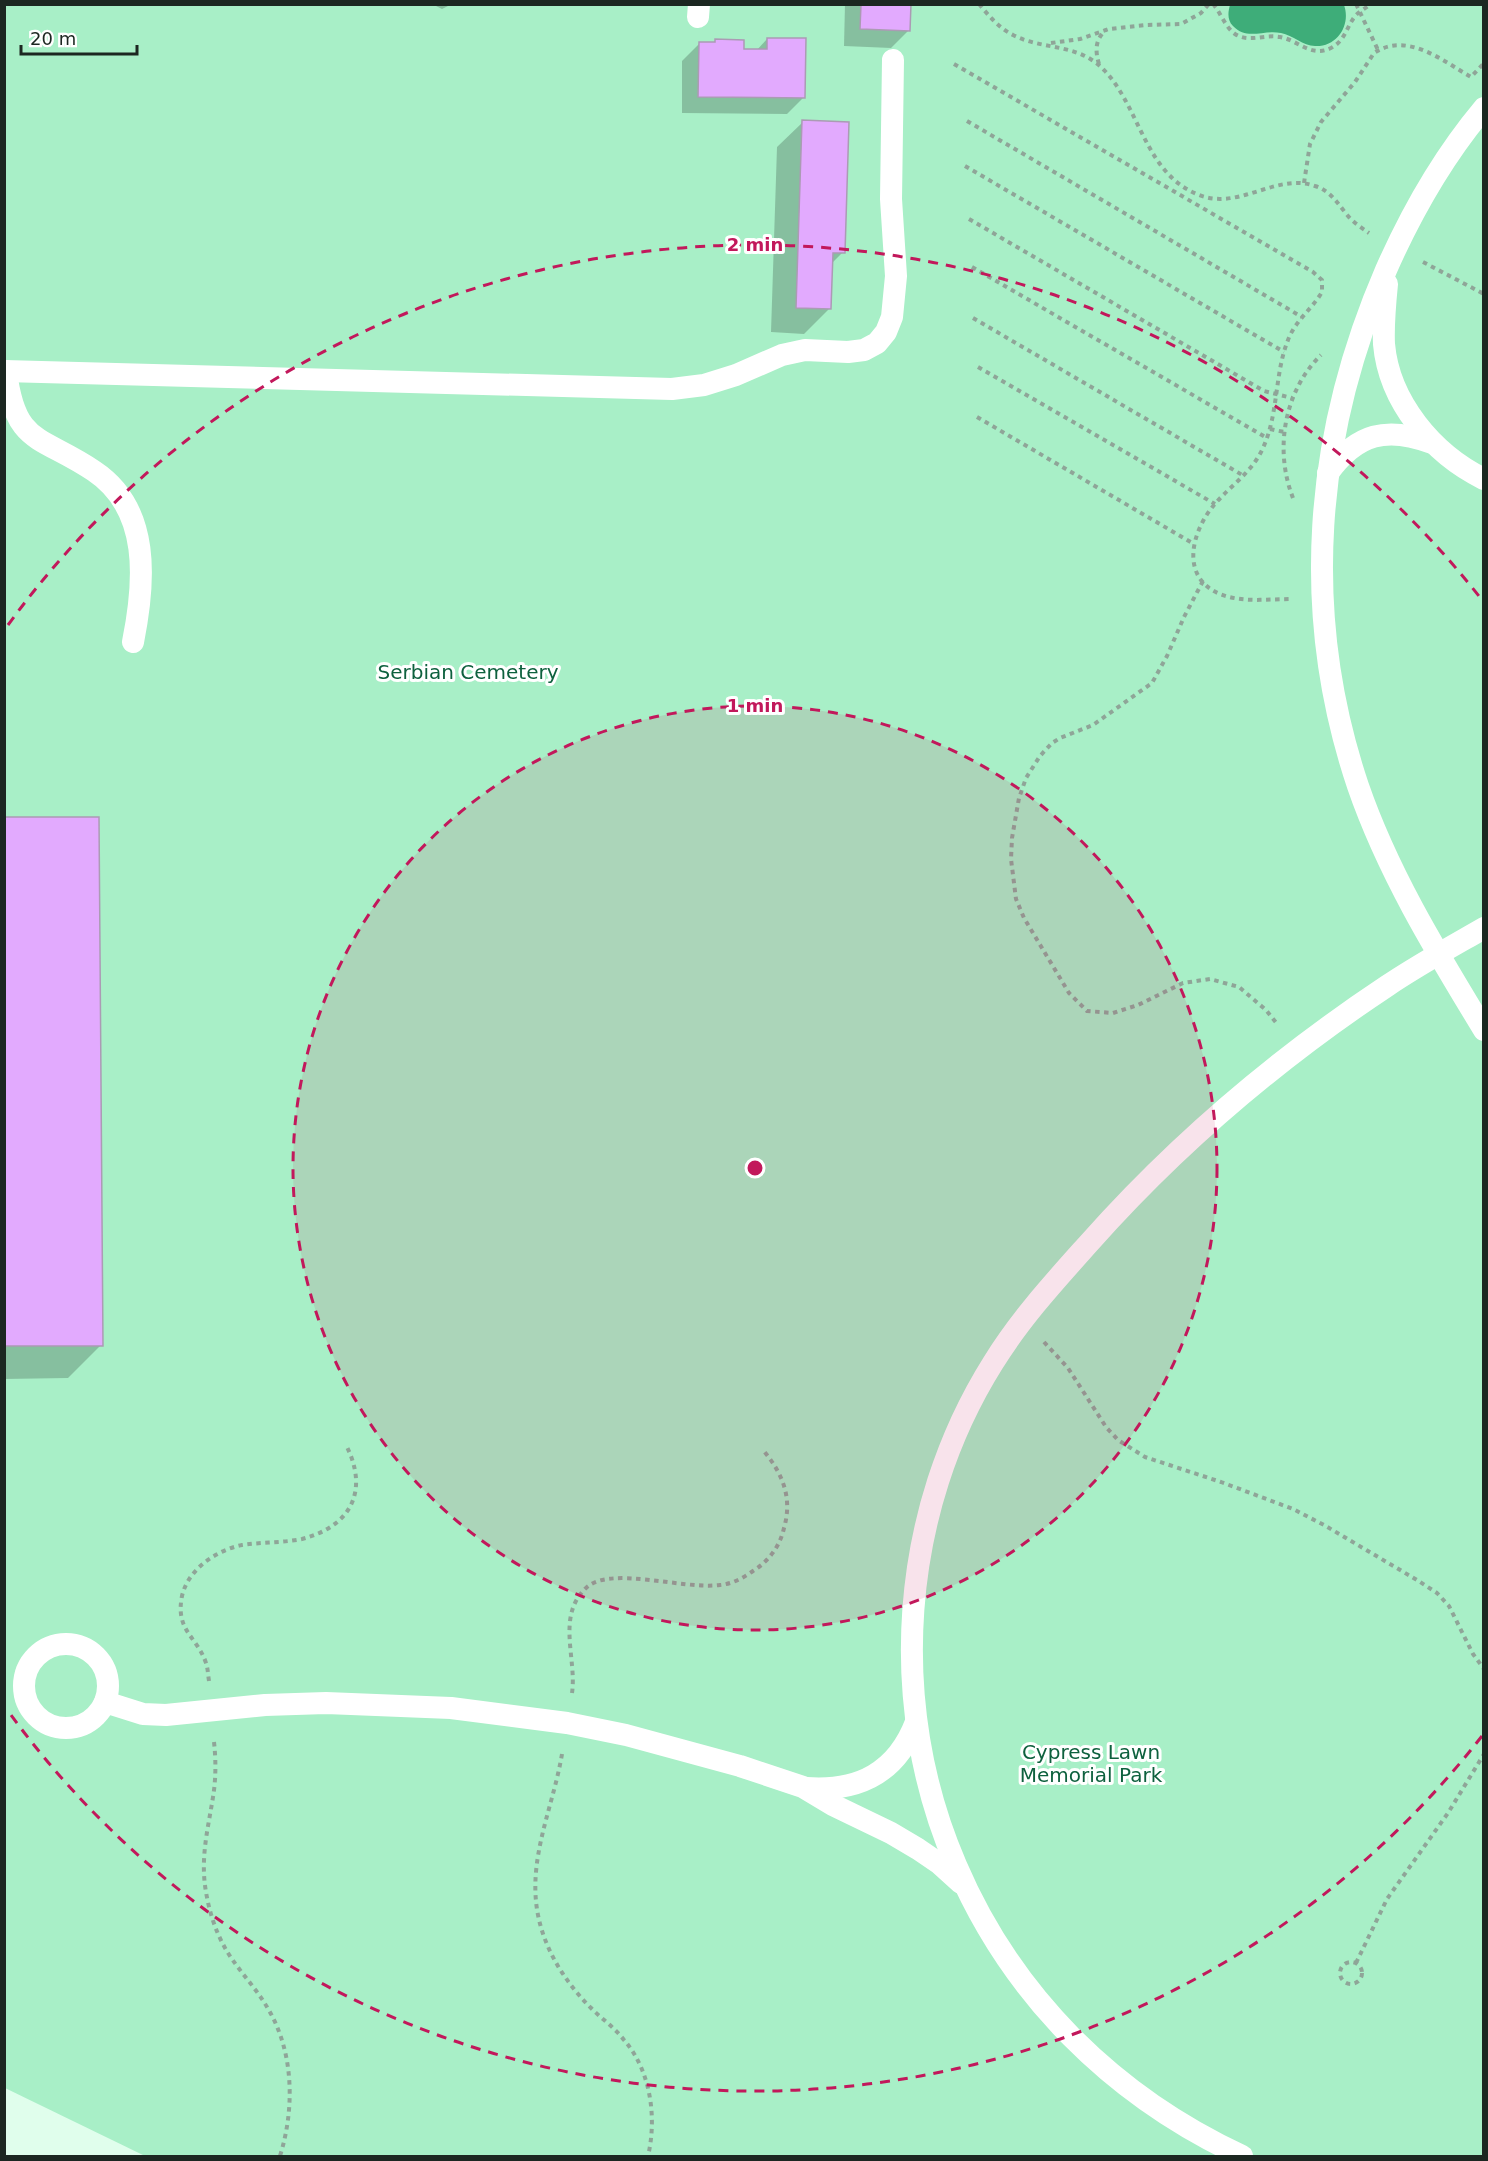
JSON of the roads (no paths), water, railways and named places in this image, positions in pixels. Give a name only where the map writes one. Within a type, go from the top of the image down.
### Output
[{"type":"lane","points":[[133,642],[141,598],[141,574],[137,530],[130,512],[120,494],[108,481],[93,470],[37,440],[25,429],[14,412],[5,371],[672,389],[704,385],[725,379],[782,355],[805,350],[848,352],[864,350],[877,343],[886,332],[892,317],[894,301],[896,276],[891,199],[893,60]]},
{"type":"lane","points":[[1484,108],[1430,181],[1396,248],[1358,338],[1344,389],[1327,474],[1322,556],[1326,642],[1344,739],[1358,786],[1393,873],[1484,1030]]},
{"type":"lane","points":[[1396,248],[1384,310],[1384,345],[1390,375],[1403,404],[1432,443],[1454,462],[1484,479]]},
{"type":"lane","points":[[1327,474],[1342,455],[1359,443],[1376,436],[1396,433],[1414,436],[1432,443]]},
{"type":"lane","points":[[1242,2157],[1165,2115],[1085,2051],[1052,2017],[1023,1982],[981,1918],[965,1887],[939,1823],[928,1787],[916,1722],[912,1680],[912,1635],[915,1587],[923,1538],[934,1491],[969,1407],[993,1363],[1062,1272],[1108,1221],[1157,1171],[1249,1088],[1297,1050],[1381,990],[1484,928]]},
{"type":"lane","points":[[105,1702],[143,1714],[166,1715],[265,1705],[326,1703],[430,1707],[509,1714],[626,1735],[740,1766],[803,1787],[918,1849],[940,1864],[965,1887]]},
{"type":"lane","points":[[803,1787],[831,1789],[863,1782],[890,1765],[911,1736],[916,1722]]},
{"type":"park label","name":"Serbian Cemetery","points":[[468,672]]},
{"type":"park label","name":"Cypress Lawn Memorial Park","points":[[1091,1764]]}]
